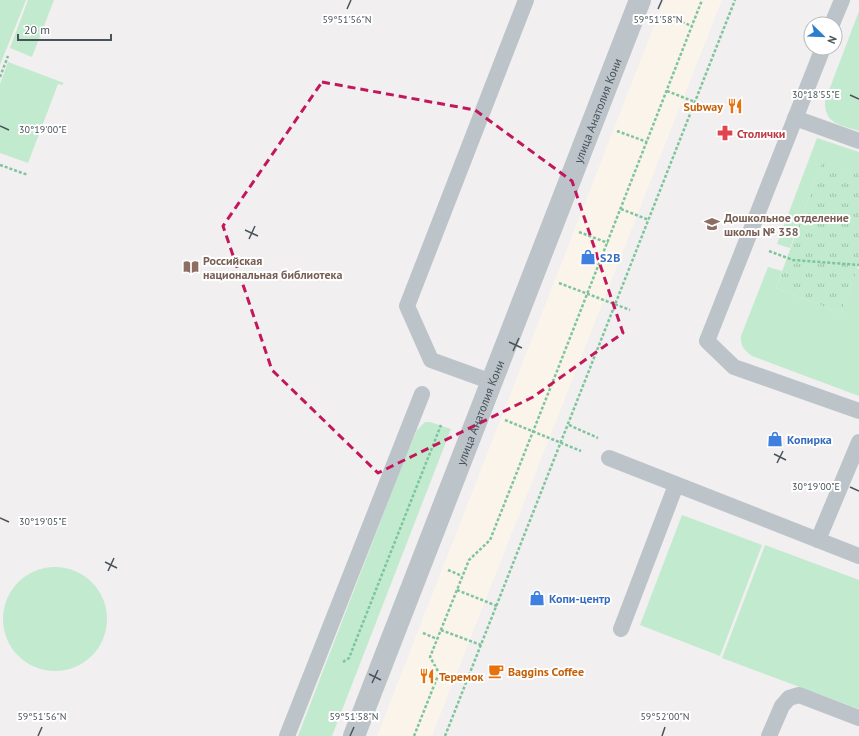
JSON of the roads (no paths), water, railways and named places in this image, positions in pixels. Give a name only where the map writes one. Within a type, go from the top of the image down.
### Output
[{"type":"street","name":"улица Анатолия Кони","points":[[354,736],[640,0]]},
{"type":"lane","points":[[492,382],[431,360],[407,306],[526,0]]},
{"type":"lane","points":[[835,16],[842,0]]},
{"type":"lane","points":[[820,56],[707,340],[734,367],[859,411]]},
{"type":"lane","points":[[795,118],[859,141]]},
{"type":"lane","points":[[287,736],[422,394]]},
{"type":"lane","points":[[818,540],[859,442]]},
{"type":"lane","points":[[609,458],[859,556]]},
{"type":"lane","points":[[621,629],[676,485]]},
{"type":"lane","points":[[769,736],[782,706],[788,698],[799,695],[859,718]]},
{"type":"place","name":"Subway","points":[[735,106]]},
{"type":"place","name":"Столички","points":[[725,133]]},
{"type":"place","name":"Дошкольное отделение школы № 358","points":[[712,224]]},
{"type":"place","name":"S2B","points":[[588,257]]},
{"type":"place","name":"Российская национальная библиотека","points":[[191,267]]},
{"type":"place","name":"Копирка","points":[[775,439]]},
{"type":"place","name":"Копи-центр","points":[[537,598]]},
{"type":"place","name":"Baggins Coffee","points":[[496,671]]},
{"type":"place","name":"Теремок","points":[[427,676]]}]
